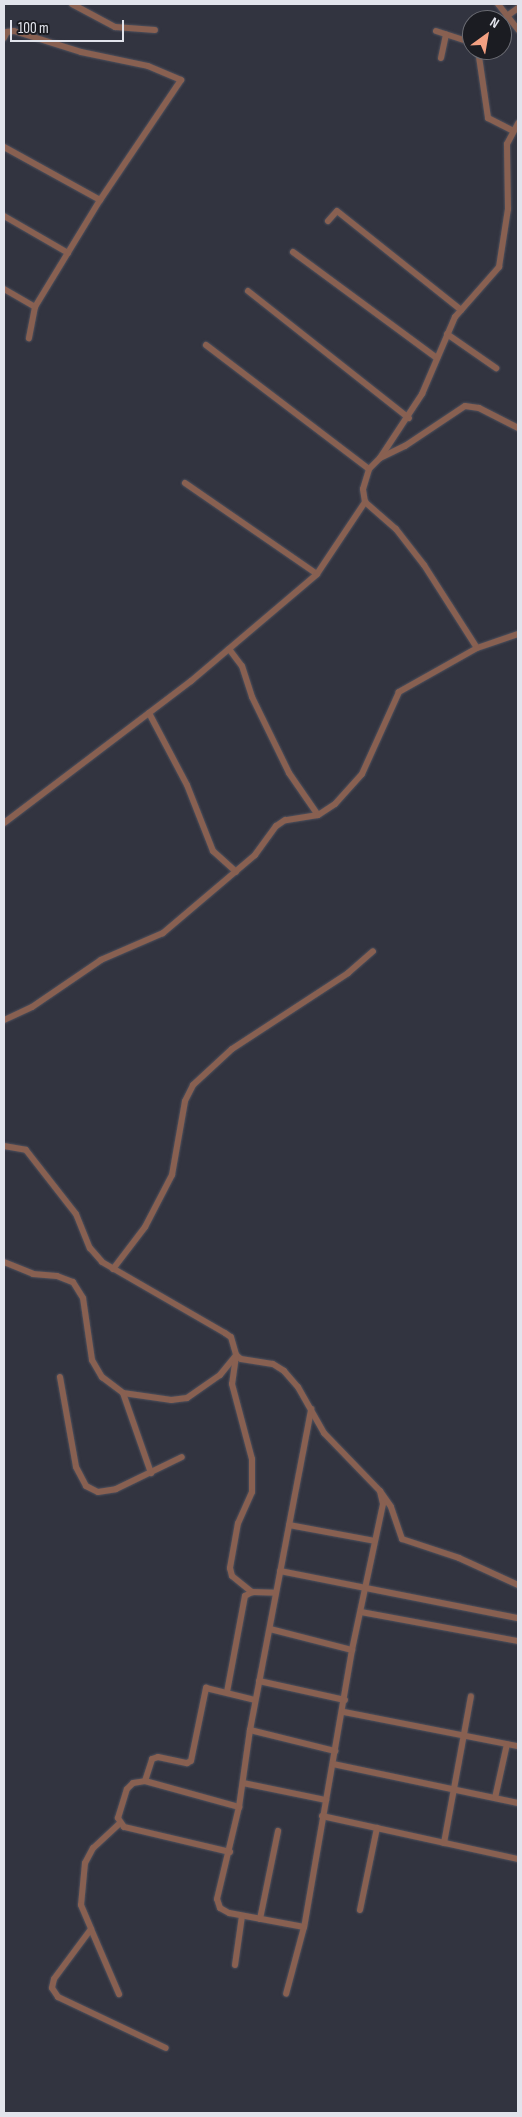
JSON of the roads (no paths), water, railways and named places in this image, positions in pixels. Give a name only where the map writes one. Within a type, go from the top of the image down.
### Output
[{"type":"street","points":[[72,4],[115,27],[155,30]]},
{"type":"street","points":[[4,38],[7,32],[14,31],[106,59],[148,66],[182,80],[100,200],[35,306],[29,338]]},
{"type":"street","points":[[436,31],[462,40]]},
{"type":"street","points":[[441,58],[446,35]]},
{"type":"street","points":[[479,60],[488,118],[513,131]]},
{"type":"street","points":[[477,648],[424,564],[396,528],[365,502],[363,489],[370,469],[409,418],[447,334],[461,310],[498,267],[508,209],[506,144],[518,123]]},
{"type":"street","points":[[4,147],[100,200]]},
{"type":"street","points":[[328,221],[337,211],[461,310]]},
{"type":"street","points":[[4,216],[68,253]]},
{"type":"street","points":[[293,252],[437,358]]},
{"type":"street","points":[[4,289],[35,306]]},
{"type":"street","points":[[248,291],[409,418]]},
{"type":"street","points":[[447,334],[496,368]]},
{"type":"street","points":[[206,346],[370,469]]},
{"type":"street","points":[[380,458],[405,446],[465,406],[479,408],[518,428]]},
{"type":"street","points":[[185,483],[316,574]]},
{"type":"street","points":[[4,823],[229,649],[316,574],[365,502]]},
{"type":"street","points":[[4,1020],[32,1007],[100,960],[164,933],[255,855],[276,826],[285,820],[318,815],[335,804],[362,774],[399,692],[477,648],[518,634]]},
{"type":"street","points":[[229,649],[242,666],[252,697],[289,773],[318,815]]},
{"type":"street","points":[[148,712],[187,785],[213,851],[236,872]]},
{"type":"street","points":[[113,1269],[145,1227],[172,1175],[186,1101],[193,1085],[232,1049],[348,973],[373,951]]},
{"type":"street","points":[[4,1146],[26,1150],[76,1214],[90,1248],[113,1269],[231,1337],[236,1355],[232,1384],[252,1459],[252,1492],[238,1523],[230,1568],[232,1576],[252,1592]]},
{"type":"street","points":[[4,1262],[32,1274],[57,1276],[73,1282],[83,1298],[92,1360],[102,1377],[123,1393],[171,1400],[187,1398],[220,1375],[236,1355]]},
{"type":"street","points":[[236,1355],[241,1359],[273,1364],[284,1371],[298,1387],[324,1433],[389,1502],[402,1538],[459,1558],[518,1585]]},
{"type":"street","points":[[60,1377],[76,1467],[86,1486],[98,1492],[116,1489],[182,1457]]},
{"type":"street","points":[[123,1393],[151,1473]]},
{"type":"street","points":[[304,1928],[242,1916],[220,1908],[217,1899],[230,1852],[239,1807],[255,1700],[311,1409]]},
{"type":"street","points":[[286,1994],[304,1928],[322,1816],[344,1712],[352,1650],[382,1504],[380,1491]]},
{"type":"street","points":[[289,1525],[375,1541]]},
{"type":"street","points":[[280,1571],[518,1618]]},
{"type":"street","points":[[227,1692],[245,1596],[252,1592],[276,1593]]},
{"type":"street","points":[[361,1612],[518,1642]]},
{"type":"street","points":[[270,1629],[352,1650]]},
{"type":"street","points":[[259,1681],[345,1700]]},
{"type":"street","points":[[146,1781],[152,1759],[158,1757],[187,1763],[191,1761],[206,1688],[255,1700]]},
{"type":"street","points":[[444,1843],[471,1696]]},
{"type":"street","points":[[344,1712],[518,1746]]},
{"type":"street","points":[[250,1730],[335,1751]]},
{"type":"street","points":[[495,1798],[507,1744]]},
{"type":"street","points":[[333,1764],[518,1802]]},
{"type":"street","points":[[119,1994],[81,1905],[85,1863],[93,1848],[119,1824],[127,1789],[133,1782],[146,1781],[239,1807]]},
{"type":"street","points":[[243,1782],[326,1800]]},
{"type":"street","points":[[322,1816],[518,1859]]},
{"type":"street","points":[[119,1824],[230,1852]]},
{"type":"street","points":[[360,1910],[377,1828]]},
{"type":"street","points":[[260,1919],[278,1831]]},
{"type":"street","points":[[234,1965],[242,1916]]},
{"type":"street","points":[[91,1929],[54,1979],[52,1988],[58,1997],[166,2048]]}]
